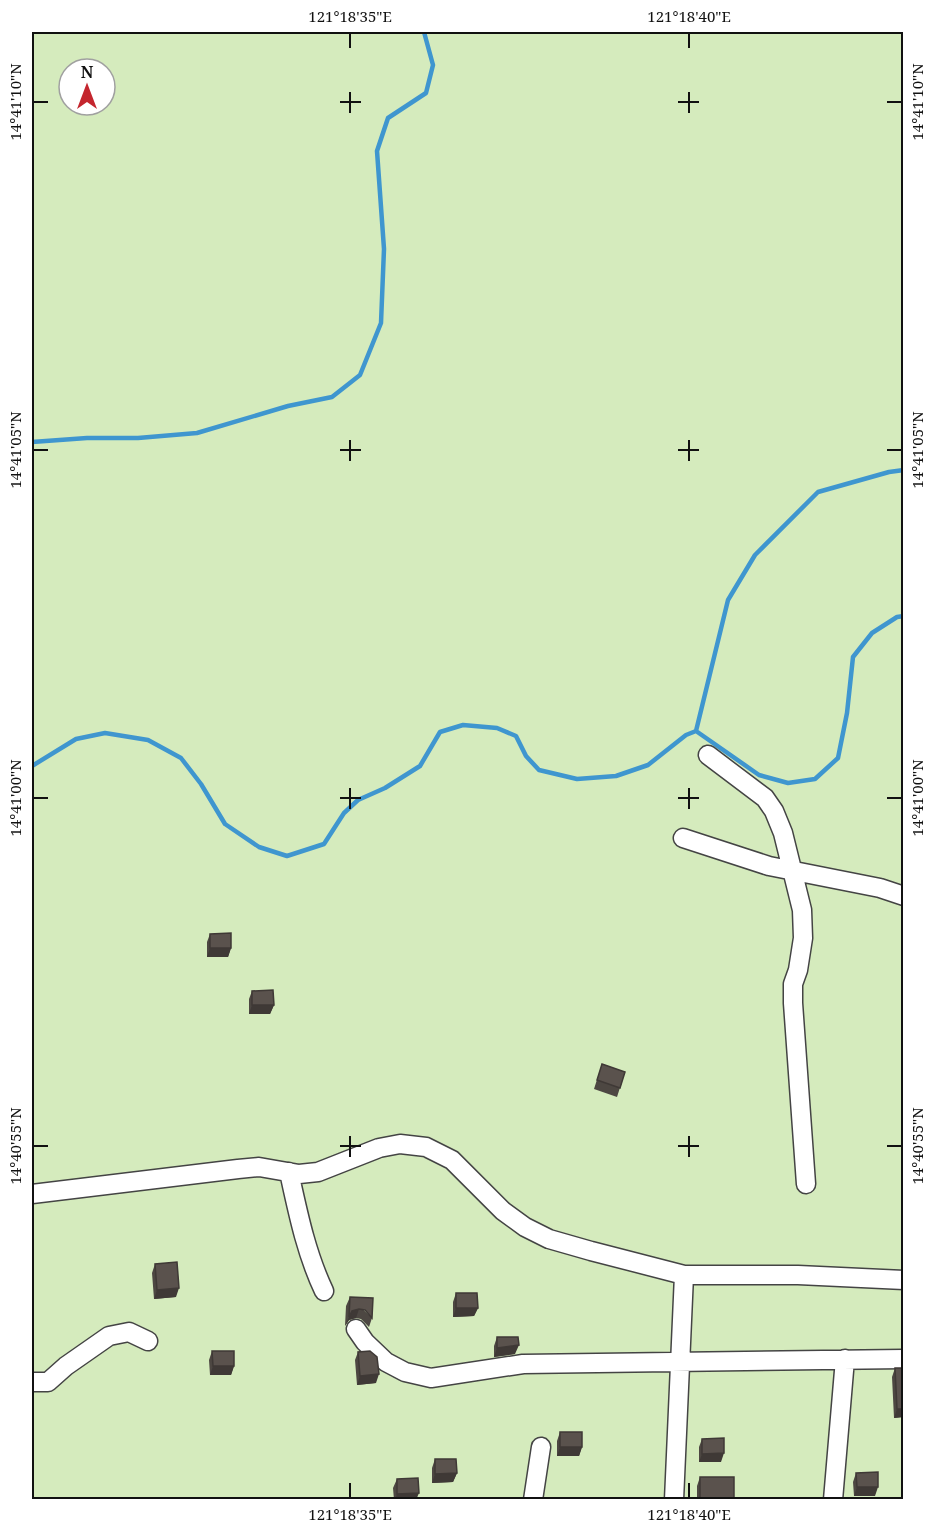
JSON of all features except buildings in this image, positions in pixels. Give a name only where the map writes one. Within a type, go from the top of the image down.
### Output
[{"type":"street","points":[[708,755],[765,798],[774,811],[783,833],[793,870],[802,910],[803,938],[798,970],[793,984],[793,1003],[806,1184]]},
{"type":"street","points":[[683,838],[769,866],[880,888],[903,896]]},
{"type":"street","points":[[32,1194],[259,1167],[289,1172],[318,1172],[379,1148],[400,1144],[426,1147],[452,1161],[503,1211],[525,1227],[549,1239],[684,1275],[798,1275],[903,1280]]},
{"type":"street","points":[[289,1172],[303,1239],[324,1291]]},
{"type":"street","points":[[674,1500],[684,1275]]},
{"type":"street","points":[[356,1329],[365,1342],[386,1362],[405,1372],[431,1378],[523,1365],[903,1359]]},
{"type":"street","points":[[32,1382],[48,1382],[66,1366],[109,1336],[120,1332],[129,1332],[148,1341]]},
{"type":"street","points":[[833,1500],[845,1359]]},
{"type":"street","points":[[533,1500],[541,1447]]},
{"type":"green space","points":[[32,32],[903,32],[903,1499],[32,1499]]},
{"type":"waterway","points":[[32,442],[197,433],[288,406],[332,397],[360,375],[381,323],[384,249],[377,151],[388,118],[426,93],[433,65],[424,32]]},
{"type":"waterway","points":[[696,731],[728,600],[755,555],[818,492],[904,470]]},
{"type":"waterway","points":[[696,731],[759,775],[788,783],[815,779],[838,758],[847,713],[853,657],[872,633],[897,617],[904,616]]},
{"type":"waterway","points":[[32,766],[76,739],[105,733],[148,740],[181,758],[201,784],[225,824],[259,847],[287,856],[324,844],[344,813],[358,800],[385,788],[420,766],[440,732],[463,725],[497,728],[516,736],[526,756],[539,770],[577,779],[616,776],[648,765],[686,735],[696,731]]}]
